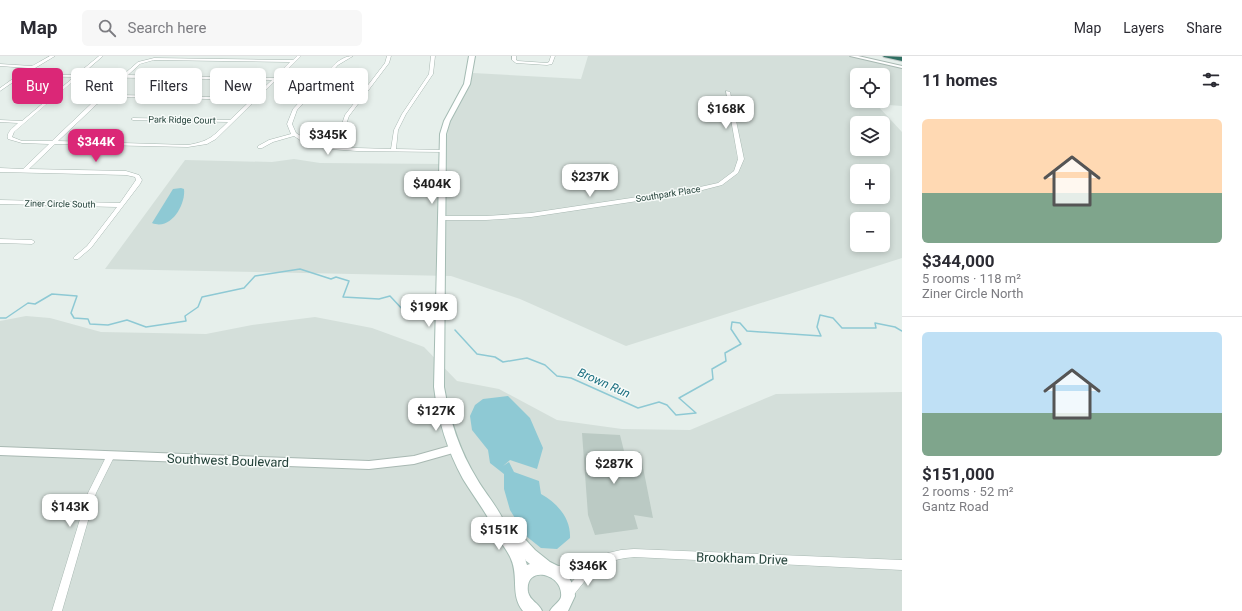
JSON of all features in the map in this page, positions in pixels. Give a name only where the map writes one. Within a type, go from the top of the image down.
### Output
[{"type":"highway","points":[[886,56],[902,59]]},
{"type":"highway","points":[[893,56],[902,59]]},
{"type":"main road","points":[[472,56],[471,72],[468,83],[448,117],[444,128],[442,151],[439,387],[442,408],[453,449],[472,484],[498,523],[498,527],[520,562],[523,579],[522,594],[528,606],[535,611]]},
{"type":"main road","points":[[498,523],[503,525],[530,556],[564,580],[563,605]]},
{"type":"main road","points":[[523,579],[529,572],[535,569],[550,569]]},
{"type":"street","points":[[0,65],[33,67],[53,56]]},
{"type":"street","points":[[87,68],[101,56]]},
{"type":"street","points":[[287,68],[299,56]]},
{"type":"street","points":[[333,68],[336,64],[352,56]]},
{"type":"street","points":[[328,148],[343,127],[347,116],[387,63],[389,56]]},
{"type":"street","points":[[393,150],[396,130],[404,114],[431,74],[433,56]]},
{"type":"street","points":[[514,56],[514,60],[517,62],[547,64],[551,62],[553,56]]},
{"type":"street","points":[[852,56],[902,67]]},
{"type":"street","points":[[127,73],[138,63],[154,59],[294,61]]},
{"type":"street","points":[[127,76],[274,79]]},
{"type":"street","points":[[0,90],[12,81]]},
{"type":"street","points":[[71,81],[10,133],[10,138],[18,141],[194,145],[212,140],[250,104]]},
{"type":"street","points":[[266,89],[274,81]]},
{"type":"street","name":"Southpark Place","points":[[441,218],[486,218],[531,215],[691,191],[720,184],[736,172],[741,159],[728,92]]},
{"type":"street","points":[[25,170],[95,104],[111,97],[210,98]]},
{"type":"street","points":[[301,104],[289,118],[289,126],[294,135],[309,143],[328,148],[442,151]]},
{"type":"street","name":"Park Ridge Court","points":[[133,119],[232,121]]},
{"type":"street","points":[[0,121],[24,122]]},
{"type":"street","points":[[260,147],[272,141],[294,135]]},
{"type":"street","points":[[0,170],[126,173],[134,174],[139,178],[139,182],[89,247],[76,258]]},
{"type":"street","name":"Ziner Circle South","points":[[0,202],[121,205]]},
{"type":"street","points":[[0,241],[32,242]]},
{"type":"street","name":"Southwest Boulevard","points":[[0,451],[369,465],[414,460],[453,449]]},
{"type":"street","points":[[57,611],[92,493],[111,455]]},
{"type":"street","name":"Brookham Drive","points":[[550,569],[586,569],[608,557],[634,553],[902,565]]},
{"type":"street","name":"Brookham Drive","points":[[563,605],[585,574],[586,569]]},
{"type":"shaded area","points":[[588,56],[848,56],[902,67],[902,106],[890,105],[890,68],[850,68],[850,108],[880,108],[887,116],[850,116],[850,156],[890,156],[890,119],[902,132],[902,258],[626,346],[520,299],[451,276],[105,269],[185,160],[272,162],[294,159],[320,163],[446,164],[445,149],[449,123],[473,73],[581,79]]},
{"type":"shaded area","points":[[26,316],[50,318],[101,332],[206,334],[252,325],[315,317],[372,328],[424,347],[457,381],[499,389],[557,420],[622,429],[690,430],[776,394],[902,392],[902,611],[0,611],[0,321]]},
{"type":"water","points":[[173,189],[184,189],[183,202],[176,215],[165,223],[152,223]]},
{"type":"water","points":[[508,396],[530,418],[543,448],[537,469],[510,460],[503,466],[509,462],[514,472],[539,481],[541,494],[562,512],[568,524],[570,538],[557,549],[541,548],[526,536],[510,510],[504,489],[504,474],[490,463],[488,450],[472,430],[470,416],[475,405],[483,399]]},
{"type":"building","points":[[582,433],[620,435],[624,451],[640,452],[653,518],[634,515],[638,529],[595,535],[588,515]]},
{"type":"waterway","name":"Brown Run","points":[[0,318],[6,318],[28,303],[35,304],[52,294],[77,296],[71,313],[74,318],[88,319],[90,324],[108,325],[127,320],[146,327],[186,321],[185,316],[198,307],[202,297],[244,288],[255,276],[300,269],[331,279],[336,277],[349,281],[343,297],[379,299],[390,296],[404,311],[423,316]]},
{"type":"waterway","name":"Brown Run","points":[[455,330],[477,354],[495,357],[503,362],[527,358],[545,365],[557,376],[571,378],[638,408],[659,402],[667,405],[676,415],[696,413],[679,398],[713,379],[712,369],[726,361],[725,353],[741,344],[731,329],[732,322],[740,323],[747,331],[821,336],[817,327],[820,315],[833,318],[842,328],[876,328],[875,323],[895,327],[902,331]]}]
